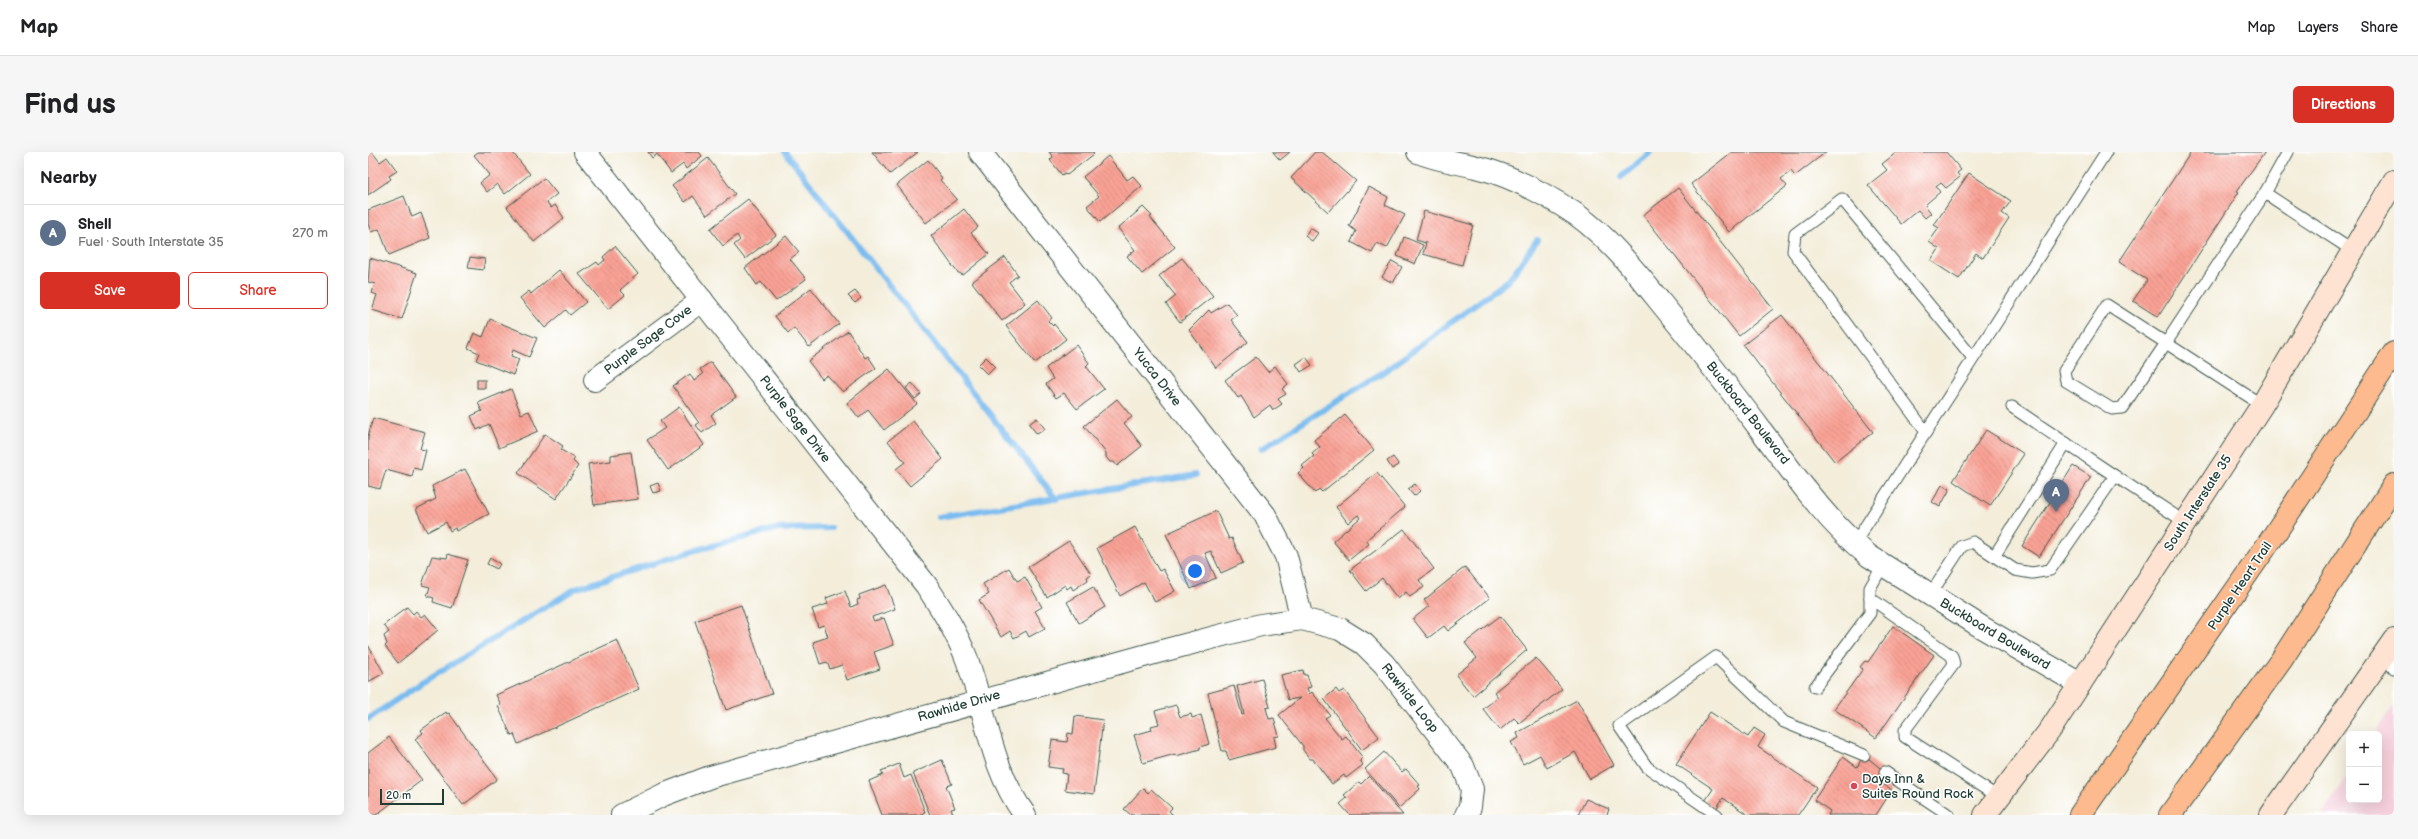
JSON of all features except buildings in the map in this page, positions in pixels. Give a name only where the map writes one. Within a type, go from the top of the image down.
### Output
[{"type":"highway","name":"Purple Heart Trail","points":[[2080,815],[2228,604],[2394,353]]},
{"type":"highway","points":[[2170,815],[2282,658],[2394,485]]},
{"type":"main road","name":"South Interstate 35","points":[[1985,815],[2050,730],[2262,405],[2394,181]]},
{"type":"main road","points":[[2271,815],[2391,654]]},
{"type":"street","name":"Purple Sage Drive","points":[[585,152],[926,585],[944,612],[966,657],[979,701]]},
{"type":"street","name":"Yucca Drive","points":[[980,152],[1265,515],[1286,556],[1302,619]]},
{"type":"street","name":"Buckboard Boulevard","points":[[1418,152],[1431,158],[1477,167],[1512,180],[1546,196],[1577,216],[1604,238],[1628,263],[1726,383],[1814,502],[1854,544],[1883,565],[1983,628],[2080,684]]},
{"type":"street","name":"Purple Sage Cove","points":[[595,380],[702,300]]},
{"type":"street","name":"Rawhide Drive","points":[[622,815],[663,795],[710,777],[979,701],[1261,625],[1302,619]]},
{"type":"street","name":"Rawhide Loop","points":[[1302,619],[1340,629],[1364,644],[1384,664],[1463,766],[1472,789],[1470,807],[1466,815]]},
{"type":"street","points":[[979,701],[997,763],[1025,815]]},
{"type":"lane","points":[[1854,544],[2106,152]]},
{"type":"lane","points":[[2262,405],[2166,343],[2107,305],[2064,371],[2066,381],[2112,409],[2122,408],[2166,343],[2264,192],[2288,152]]},
{"type":"lane","points":[[2264,192],[2353,251]]},
{"type":"lane","points":[[1926,432],[1793,251],[1795,234],[1842,199],[1973,358]]},
{"type":"lane","points":[[2012,407],[2185,522]]},
{"type":"lane","points":[[1995,555],[2066,443]]},
{"type":"lane","points":[[1930,595],[1962,546],[1973,542],[1995,555],[2015,570],[2032,573],[2050,570],[2116,476]]},
{"type":"lane","points":[[1815,687],[1870,613],[1870,588],[1883,565]]},
{"type":"lane","points":[[1870,598],[1952,656],[1954,660],[1954,664],[1905,730],[1905,737],[1998,797]]},
{"type":"lane","points":[[1716,815],[1647,767],[1619,726],[1716,657],[1784,722],[1864,755]]},
{"type":"lane","points":[[1885,772],[1949,815]]},
{"type":"shaded area","points":[[2394,705],[2394,815],[2322,815],[2346,779],[2346,803],[2382,803],[2382,731],[2377,731]]},
{"type":"waterway","points":[[785,152],[1056,499]]},
{"type":"waterway","points":[[1621,177],[1651,152]]},
{"type":"waterway","points":[[1261,449],[1388,369],[1509,280],[1537,240]]},
{"type":"waterway","points":[[939,517],[1196,475]]},
{"type":"waterway","points":[[368,719],[423,682],[575,589],[689,552],[776,529],[831,528]]},
{"type":"place","name":"Shell","points":[[2056,512]]},
{"type":"place","name":"Days Inn & Suites Round Rock","points":[[1854,786]]}]
